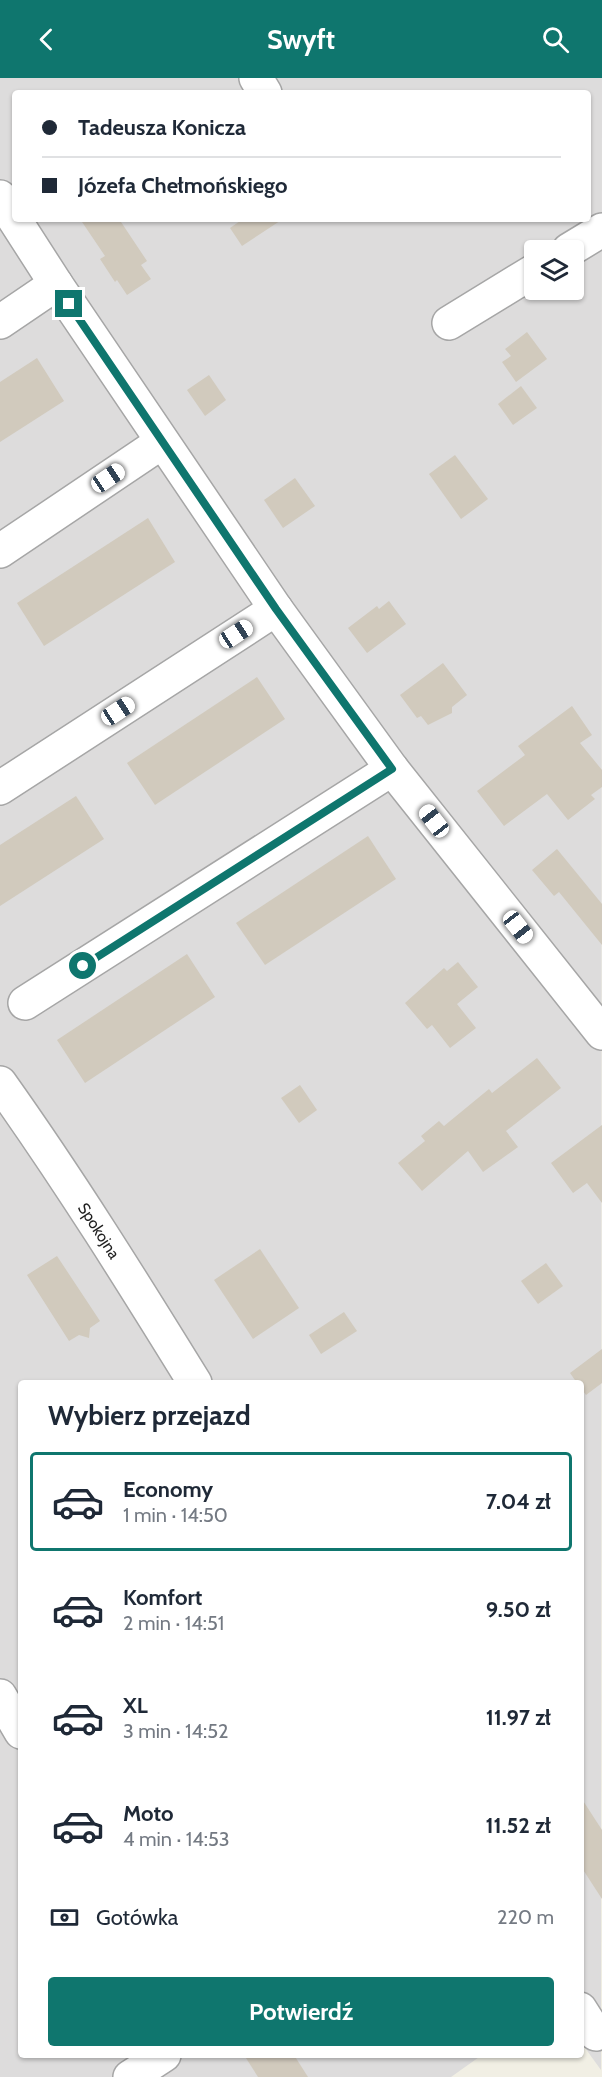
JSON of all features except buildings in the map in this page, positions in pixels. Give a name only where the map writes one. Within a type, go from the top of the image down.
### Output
[{"type":"street","points":[[0,197],[12,216]]},
{"type":"street","points":[[16,222],[276,609],[392,769],[602,1032]]},
{"type":"street","points":[[584,241],[602,230]]},
{"type":"street","points":[[449,323],[524,278]]},
{"type":"street","points":[[0,321],[56,284]]},
{"type":"street","points":[[0,551],[162,442]]},
{"type":"street","points":[[0,788],[276,609]]},
{"type":"street","points":[[25,1003],[392,769]]},
{"type":"street","name":"Spokojna","points":[[0,1083],[45,1146],[193,1380]]},
{"type":"street","points":[[0,1696],[18,1727]]},
{"type":"street","points":[[130,2077],[159,2058]]},
{"type":"shaded area","points":[[0,78],[602,78],[601,2070],[584,2047],[584,1380],[18,1380],[18,2058],[478,2058],[451,2077],[0,2077]]},
{"type":"route","points":[[69,304],[276,609],[392,769],[83,966]]}]
